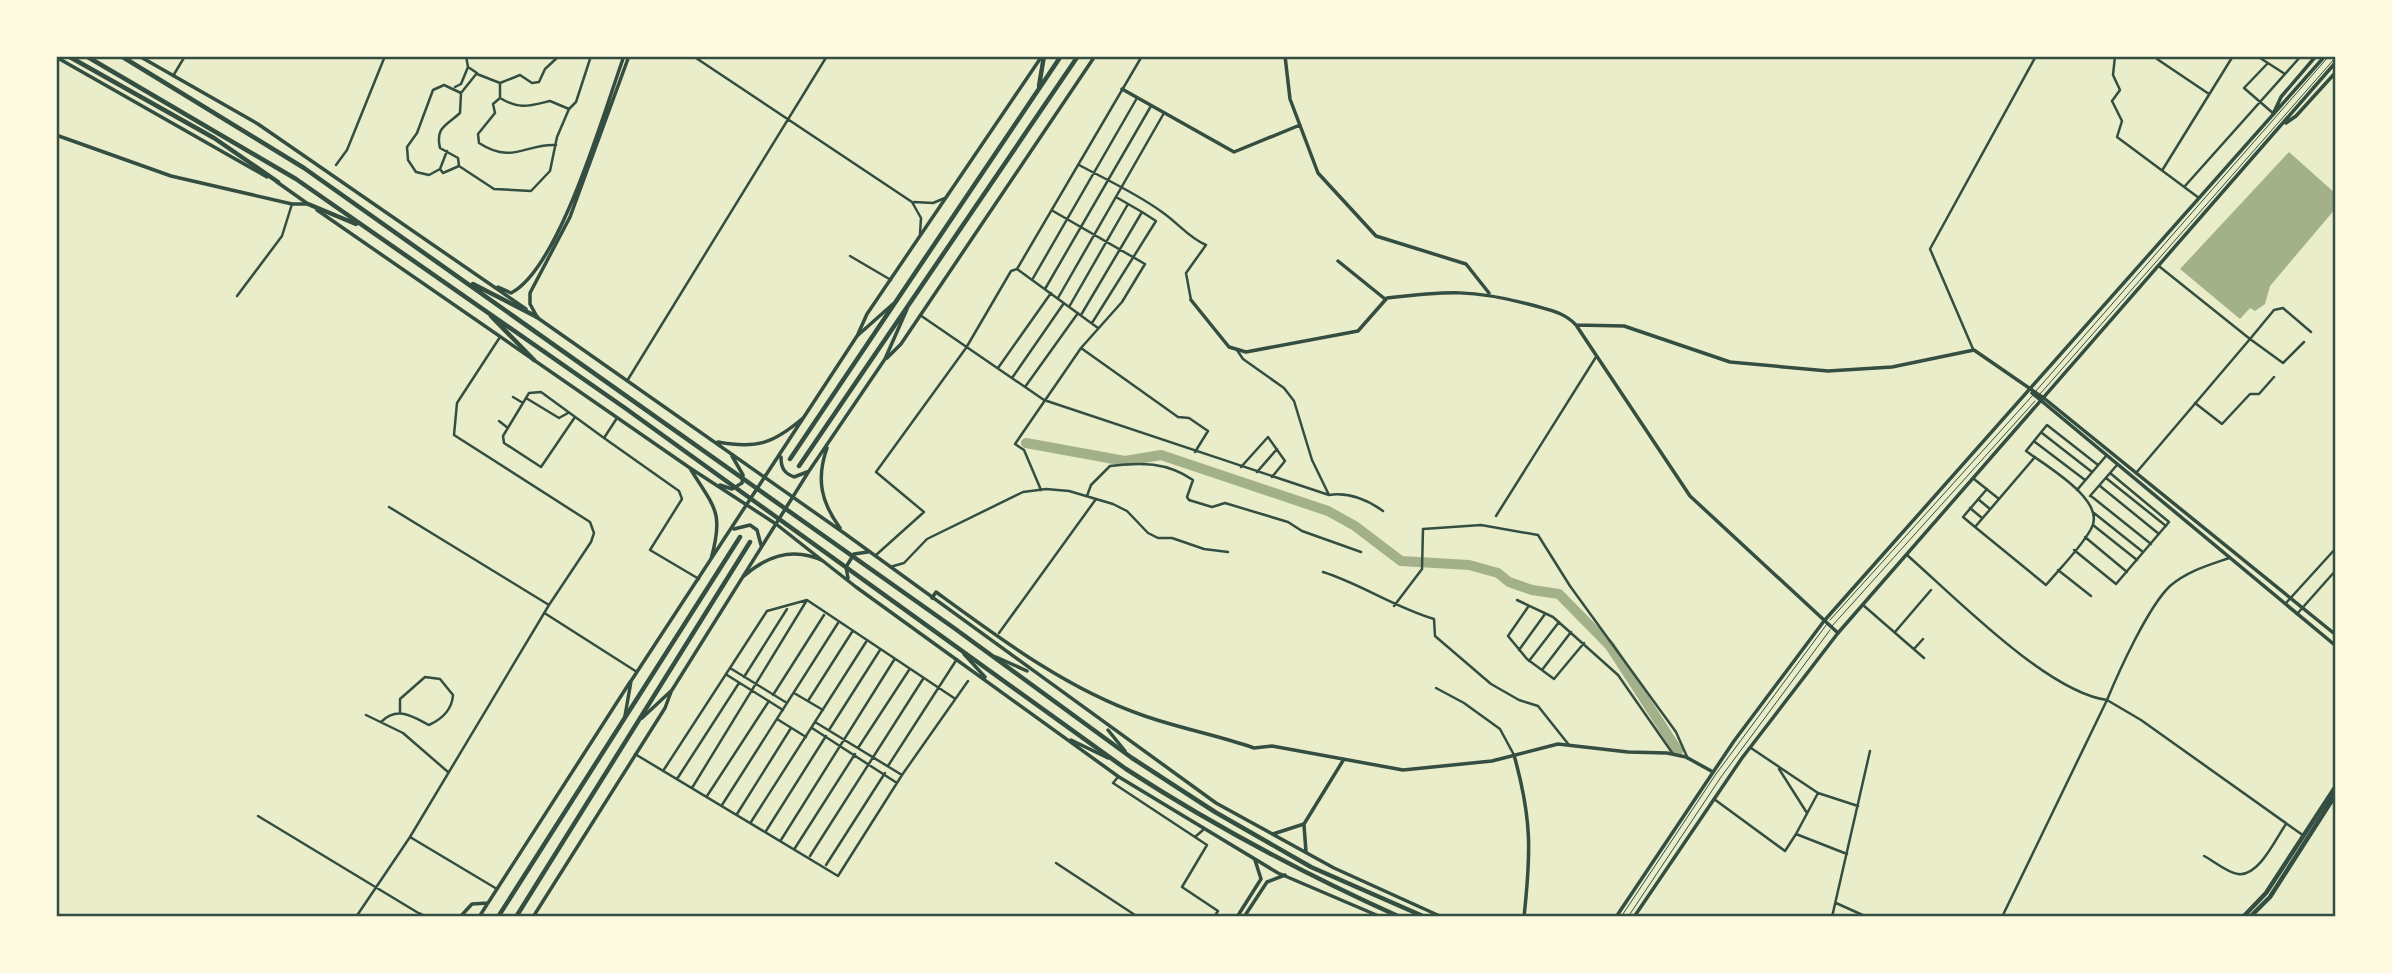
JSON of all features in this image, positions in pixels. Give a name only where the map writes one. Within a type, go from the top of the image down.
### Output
[{"type":"main road","points":[[68,56],[214,138],[690,468],[776,524],[1119,777],[1278,873],[1381,917]]},
{"type":"main road","points":[[86,56],[296,179],[625,408],[954,642],[1115,761],[1206,821],[1310,877],[1400,917]]},
{"type":"main road","points":[[121,56],[304,168],[988,653],[1128,756],[1214,812],[1311,867],[1425,917]]},
{"type":"main road","points":[[139,56],[258,124],[491,284],[844,533],[1104,725],[1216,803],[1307,854],[1442,917]]},
{"type":"main road","points":[[537,317],[530,304],[530,293],[570,216],[627,56]]},
{"type":"main road","points":[[491,284],[511,293],[520,289],[547,254],[566,215],[627,56]]},
{"type":"main road","points":[[1039,89],[1043,56]]},
{"type":"main road","points":[[479,917],[807,415],[857,336],[867,314],[1043,56]]},
{"type":"main road","points":[[790,458],[1061,56]]},
{"type":"main road","points":[[799,466],[1078,56]]},
{"type":"main road","points":[[885,359],[901,344],[1095,56]]},
{"type":"main road","points":[[1285,56],[1290,99],[1318,173],[1376,236],[1466,264],[1489,293]]},
{"type":"main road","points":[[2274,114],[2277,103],[2316,56]]},
{"type":"main road","points":[[1618,917],[1713,772],[1825,622],[2035,395],[2199,198],[2327,56]]},
{"type":"main road","points":[[56,57],[278,182]]},
{"type":"main road","points":[[1634,917],[1751,747],[1838,633],[2160,267],[2336,60]]},
{"type":"main road","points":[[2284,124],[2296,116],[2336,72]]},
{"type":"main road","points":[[1122,89],[1234,152],[1300,125]]},
{"type":"main road","points":[[56,135],[171,176],[292,204],[308,204],[364,227]]},
{"type":"main road","points":[[1338,261],[1386,299]]},
{"type":"main road","points":[[469,283],[478,284],[537,317]]},
{"type":"main road","points":[[1191,300],[1229,348],[1247,352],[1303,339],[1358,331],[1386,299],[1455,290],[1489,293],[1561,313],[1576,325],[1690,496],[1838,633]]},
{"type":"main road","points":[[857,336],[897,301]]},
{"type":"main road","points":[[533,917],[665,708],[672,690],[740,579],[885,359],[909,304]]},
{"type":"main road","points":[[488,312],[534,360]]},
{"type":"main road","points":[[1576,325],[1624,326],[1730,362],[1828,371],[1892,367],[1974,350],[2035,395],[2045,399],[2336,635]]},
{"type":"main road","points":[[2035,395],[2040,403],[2336,646]]},
{"type":"main road","points":[[713,441],[744,447],[762,444],[785,433],[807,415]]},
{"type":"main road","points":[[829,442],[821,464],[823,499],[844,533]]},
{"type":"main road","points":[[708,480],[732,489],[742,483],[743,475],[730,453]]},
{"type":"main road","points":[[781,455],[781,467],[786,474],[794,477],[809,471]]},
{"type":"main road","points":[[690,468],[716,509],[719,531],[710,562]]},
{"type":"main road","points":[[731,531],[742,525],[750,525],[757,530],[761,547]]},
{"type":"main road","points":[[498,917],[740,537]]},
{"type":"main road","points":[[516,917],[750,542]]},
{"type":"main road","points":[[740,579],[773,557],[794,552],[807,553],[831,564]]},
{"type":"main road","points":[[849,580],[846,567],[854,554],[873,554]]},
{"type":"main road","points":[[932,598],[936,592],[984,628],[1056,674],[1140,715],[1254,748],[1272,746],[1403,770],[1460,765],[1558,744],[1673,754],[1713,772]]},
{"type":"main road","points":[[954,642],[988,682]]},
{"type":"main road","points":[[988,653],[1036,675]]},
{"type":"main road","points":[[625,716],[631,681]]},
{"type":"main road","points":[[635,725],[672,690]]},
{"type":"main road","points":[[1104,725],[1128,756]]},
{"type":"main road","points":[[1063,736],[1115,761]]},
{"type":"main road","points":[[1514,755],[1530,820],[1530,864],[1524,917]]},
{"type":"main road","points":[[1307,854],[1304,824],[1345,759]]},
{"type":"main road","points":[[2243,917],[2266,894],[2336,786]]},
{"type":"main road","points":[[2250,917],[2270,897],[2336,794]]},
{"type":"main road","points":[[1271,834],[1304,824]]},
{"type":"main road","points":[[1237,917],[1261,879],[1255,860]]},
{"type":"main road","points":[[1244,917],[1267,882],[1285,876]]},
{"type":"main road","points":[[460,917],[472,904],[488,903]]},
{"type":"street","points":[[173,76],[185,56]]},
{"type":"street","points":[[336,165],[347,150],[385,56]]},
{"type":"street","points":[[453,88],[461,84],[468,67],[466,56]]},
{"type":"street","points":[[468,67],[477,74],[500,83],[520,75],[532,83],[539,82],[545,69],[559,56]]},
{"type":"street","points":[[477,74],[461,93],[460,113],[442,125],[439,132],[440,148],[458,158],[459,166],[494,189],[531,191],[550,171],[556,145],[569,109],[576,102],[591,56]]},
{"type":"street","points":[[694,56],[912,202],[933,203],[948,197]]},
{"type":"street","points":[[627,382],[827,56]]},
{"type":"street","points":[[873,554],[924,512],[876,472],[967,348],[1011,271],[1017,269],[1053,211],[1142,56]]},
{"type":"street","points":[[1974,350],[1930,249],[2036,56]]},
{"type":"street","points":[[2115,56],[2113,75],[2120,90],[2112,102],[2122,121],[2117,137],[2199,198]]},
{"type":"street","points":[[2163,169],[2233,56]]},
{"type":"street","points":[[2257,56],[2285,74]]},
{"type":"street","points":[[2185,186],[2301,56]]},
{"type":"street","points":[[2157,59],[2209,94]]},
{"type":"street","points":[[2267,63],[2245,88],[2274,114]]},
{"type":"street","points":[[2293,65],[2302,72]]},
{"type":"street","points":[[500,83],[500,98],[494,104],[495,113],[478,134],[479,143],[502,152],[524,153],[545,145],[556,145]]},
{"type":"street","points":[[447,151],[440,169],[429,175],[416,172],[408,160],[407,147],[417,133],[433,90],[444,85],[461,93]]},
{"type":"street","points":[[500,98],[525,109],[550,101],[569,109]]},
{"type":"street","points":[[1032,280],[1138,98]]},
{"type":"street","points":[[1045,289],[1151,106]]},
{"type":"street","points":[[1058,298],[1164,113]]},
{"type":"street","points":[[1079,165],[1163,212],[1193,240],[1206,246],[1186,273],[1191,300]]},
{"type":"street","points":[[440,169],[443,173],[459,166]]},
{"type":"street","points":[[1092,323],[1156,221],[1116,197]]},
{"type":"street","points":[[912,202],[922,226],[920,238]]},
{"type":"street","points":[[237,296],[282,236],[292,204]]},
{"type":"street","points":[[1069,307],[1128,204]]},
{"type":"street","points":[[1041,489],[1024,450],[1016,444],[1081,348],[1122,302],[1145,264],[1053,211]]},
{"type":"street","points":[[1025,387],[1079,314],[1142,212]]},
{"type":"street","points":[[850,256],[891,280]]},
{"type":"street","points":[[2160,267],[2283,363],[2304,342]]},
{"type":"street","points":[[1017,269],[1098,328]]},
{"type":"street","points":[[998,369],[1051,293]]},
{"type":"street","points":[[1012,378],[1064,303]]},
{"type":"street","points":[[2136,473],[2274,310],[2283,308],[2311,332]]},
{"type":"street","points":[[920,315],[1044,400],[1195,453],[1329,495],[1341,493],[1368,500],[1383,511]]},
{"type":"street","points":[[356,917],[410,837],[594,533],[590,522],[454,435],[457,403],[500,337]]},
{"type":"street","points":[[1081,348],[1178,417],[1189,418],[1208,432],[1195,453]]},
{"type":"street","points":[[1237,349],[1242,359],[1284,388],[1294,401],[1312,460],[1329,495]]},
{"type":"street","points":[[1496,516],[1596,357]]},
{"type":"street","points":[[2195,403],[2222,424],[2250,394],[2259,394],[2274,377]]},
{"type":"street","points":[[575,417],[541,467],[505,443],[503,436],[529,393],[541,392],[679,491],[682,499],[650,550],[699,579]]},
{"type":"street","points":[[513,397],[523,403]]},
{"type":"street","points":[[526,398],[559,418],[569,412]]},
{"type":"street","points":[[604,438],[617,417]]},
{"type":"street","points":[[499,421],[508,428]]},
{"type":"street","points":[[2098,465],[2047,425],[2026,451],[2151,544]]},
{"type":"street","points":[[2041,432],[2092,472]]},
{"type":"street","points":[[1241,467],[1268,437],[1285,461],[1272,477]]},
{"type":"street","points":[[2034,441],[2085,480]]},
{"type":"street","points":[[1257,472],[1277,449]]},
{"type":"street","points":[[2077,490],[2106,456]]},
{"type":"street","points":[[1975,527],[2035,457]]},
{"type":"street","points":[[1087,496],[1091,485],[1111,466],[1153,463],[1170,466],[1193,480],[1187,497],[1189,500],[1212,507],[1225,503],[1288,522],[1302,531],[1361,552]]},
{"type":"street","points":[[2089,497],[2117,465]]},
{"type":"street","points":[[2074,550],[2116,584],[2169,522],[2110,473]]},
{"type":"street","points":[[2106,478],[2165,526]]},
{"type":"street","points":[[1974,479],[1999,499]]},
{"type":"street","points":[[2099,486],[2159,534]]},
{"type":"street","points":[[890,567],[904,563],[927,539],[1023,492],[1041,489],[1069,491],[1127,511],[1147,533],[1158,538],[1228,552]]},
{"type":"street","points":[[1987,489],[1962,517],[2046,585],[2093,525],[2094,512],[2089,497]]},
{"type":"street","points":[[999,633],[1096,499]]},
{"type":"street","points":[[1978,499],[1990,509]]},
{"type":"street","points":[[389,507],[550,605]]},
{"type":"street","points":[[1970,508],[1982,518]]},
{"type":"street","points":[[2094,512],[2143,552]]},
{"type":"street","points":[[1395,606],[1422,566],[1423,528],[1481,525],[1538,535],[1570,586],[1676,732],[1688,759]]},
{"type":"street","points":[[2093,525],[2137,560]]},
{"type":"street","points":[[2085,537],[2127,572]]},
{"type":"street","points":[[2285,604],[2336,548]]},
{"type":"street","points":[[1907,555],[2053,679],[2087,698],[2107,700],[2141,720],[2304,837]]},
{"type":"street","points":[[2002,917],[2155,603],[2171,586],[2189,573],[2229,558]]},
{"type":"street","points":[[2058,570],[2091,596]]},
{"type":"street","points":[[2297,614],[2336,570]]},
{"type":"street","points":[[1323,572],[1346,578],[1395,606],[1434,619],[1435,635],[1491,684],[1518,700],[1538,706],[1569,745]]},
{"type":"street","points":[[1895,632],[1931,590]]},
{"type":"street","points":[[663,771],[766,611],[807,600]]},
{"type":"street","points":[[807,600],[824,614],[954,698]]},
{"type":"street","points":[[692,788],[807,600]]},
{"type":"street","points":[[1517,600],[1559,622],[1618,675],[1673,754]]},
{"type":"street","points":[[1863,605],[1924,657]]},
{"type":"street","points":[[744,677],[788,607]]},
{"type":"street","points":[[1528,607],[1508,636],[1530,661],[1554,679],[1584,643]]},
{"type":"street","points":[[545,613],[637,672]]},
{"type":"street","points":[[773,695],[824,614]]},
{"type":"street","points":[[1519,650],[1545,614]]},
{"type":"street","points":[[1530,661],[1559,622]]},
{"type":"street","points":[[722,806],[838,623]]},
{"type":"street","points":[[808,701],[852,632]]},
{"type":"street","points":[[1542,670],[1571,632]]},
{"type":"street","points":[[1914,649],[1923,639]]},
{"type":"street","points":[[751,822],[867,642]]},
{"type":"street","points":[[829,730],[880,650]]},
{"type":"street","points":[[888,766],[957,659]]},
{"type":"street","points":[[781,840],[894,660]]},
{"type":"street","points":[[730,668],[787,704]]},
{"type":"street","points":[[858,748],[909,670]]},
{"type":"street","points":[[726,674],[783,710]]},
{"type":"street","points":[[381,722],[388,715],[400,712],[429,725],[441,719],[452,703],[453,695],[440,679],[425,677],[400,699],[400,712]]},
{"type":"street","points":[[809,857],[923,679]]},
{"type":"street","points":[[635,754],[838,876],[902,775],[968,681]]},
{"type":"street","points":[[677,779],[739,683]]},
{"type":"street","points":[[1436,688],[1464,703],[1500,729],[1514,755]]},
{"type":"street","points":[[794,692],[823,710]]},
{"type":"street","points":[[707,796],[769,701]]},
{"type":"street","points":[[366,715],[403,733],[447,772]]},
{"type":"street","points":[[777,719],[806,737]]},
{"type":"street","points":[[815,722],[902,775]]},
{"type":"street","points":[[812,727],[897,783]]},
{"type":"street","points":[[737,814],[791,728]]},
{"type":"street","points":[[766,831],[826,736]]},
{"type":"street","points":[[1751,747],[1818,793],[1858,806]]},
{"type":"street","points":[[1832,917],[1870,751]]},
{"type":"street","points":[[795,848],[855,754]]},
{"type":"street","points":[[1776,765],[1807,813]]},
{"type":"street","points":[[825,866],[885,773]]},
{"type":"street","points":[[1119,777],[1113,783],[1207,845],[1182,887],[1218,911],[1214,917]]},
{"type":"street","points":[[1714,799],[1785,851],[1818,793]]},
{"type":"street","points":[[258,816],[423,916]]},
{"type":"street","points":[[2204,856],[2235,874],[2245,874],[2256,867],[2286,824]]},
{"type":"street","points":[[1195,837],[1203,830]]},
{"type":"street","points":[[1796,834],[1847,854]]},
{"type":"street","points":[[410,837],[497,889]]},
{"type":"street","points":[[1056,863],[1138,917]]},
{"type":"street","points":[[1836,903],[1867,917]]},
{"type":"lane","points":[[1628,917],[1721,777],[1831,628],[2327,56]]},
{"type":"lane","points":[[2035,395],[2336,60]]},
{"type":"lane","points":[[1618,917],[1825,622]]},
{"type":"shaded area","points":[[2289,152],[2336,194],[2336,208],[2270,286],[2265,304],[2255,311],[2250,308],[2240,319],[2180,269]]},
{"type":"waterway","points":[[1026,443],[1125,461],[1161,455],[1328,511],[1355,526],[1401,561],[1469,565],[1498,573],[1509,582],[1532,590],[1559,594],[1610,646],[1678,751]]}]
